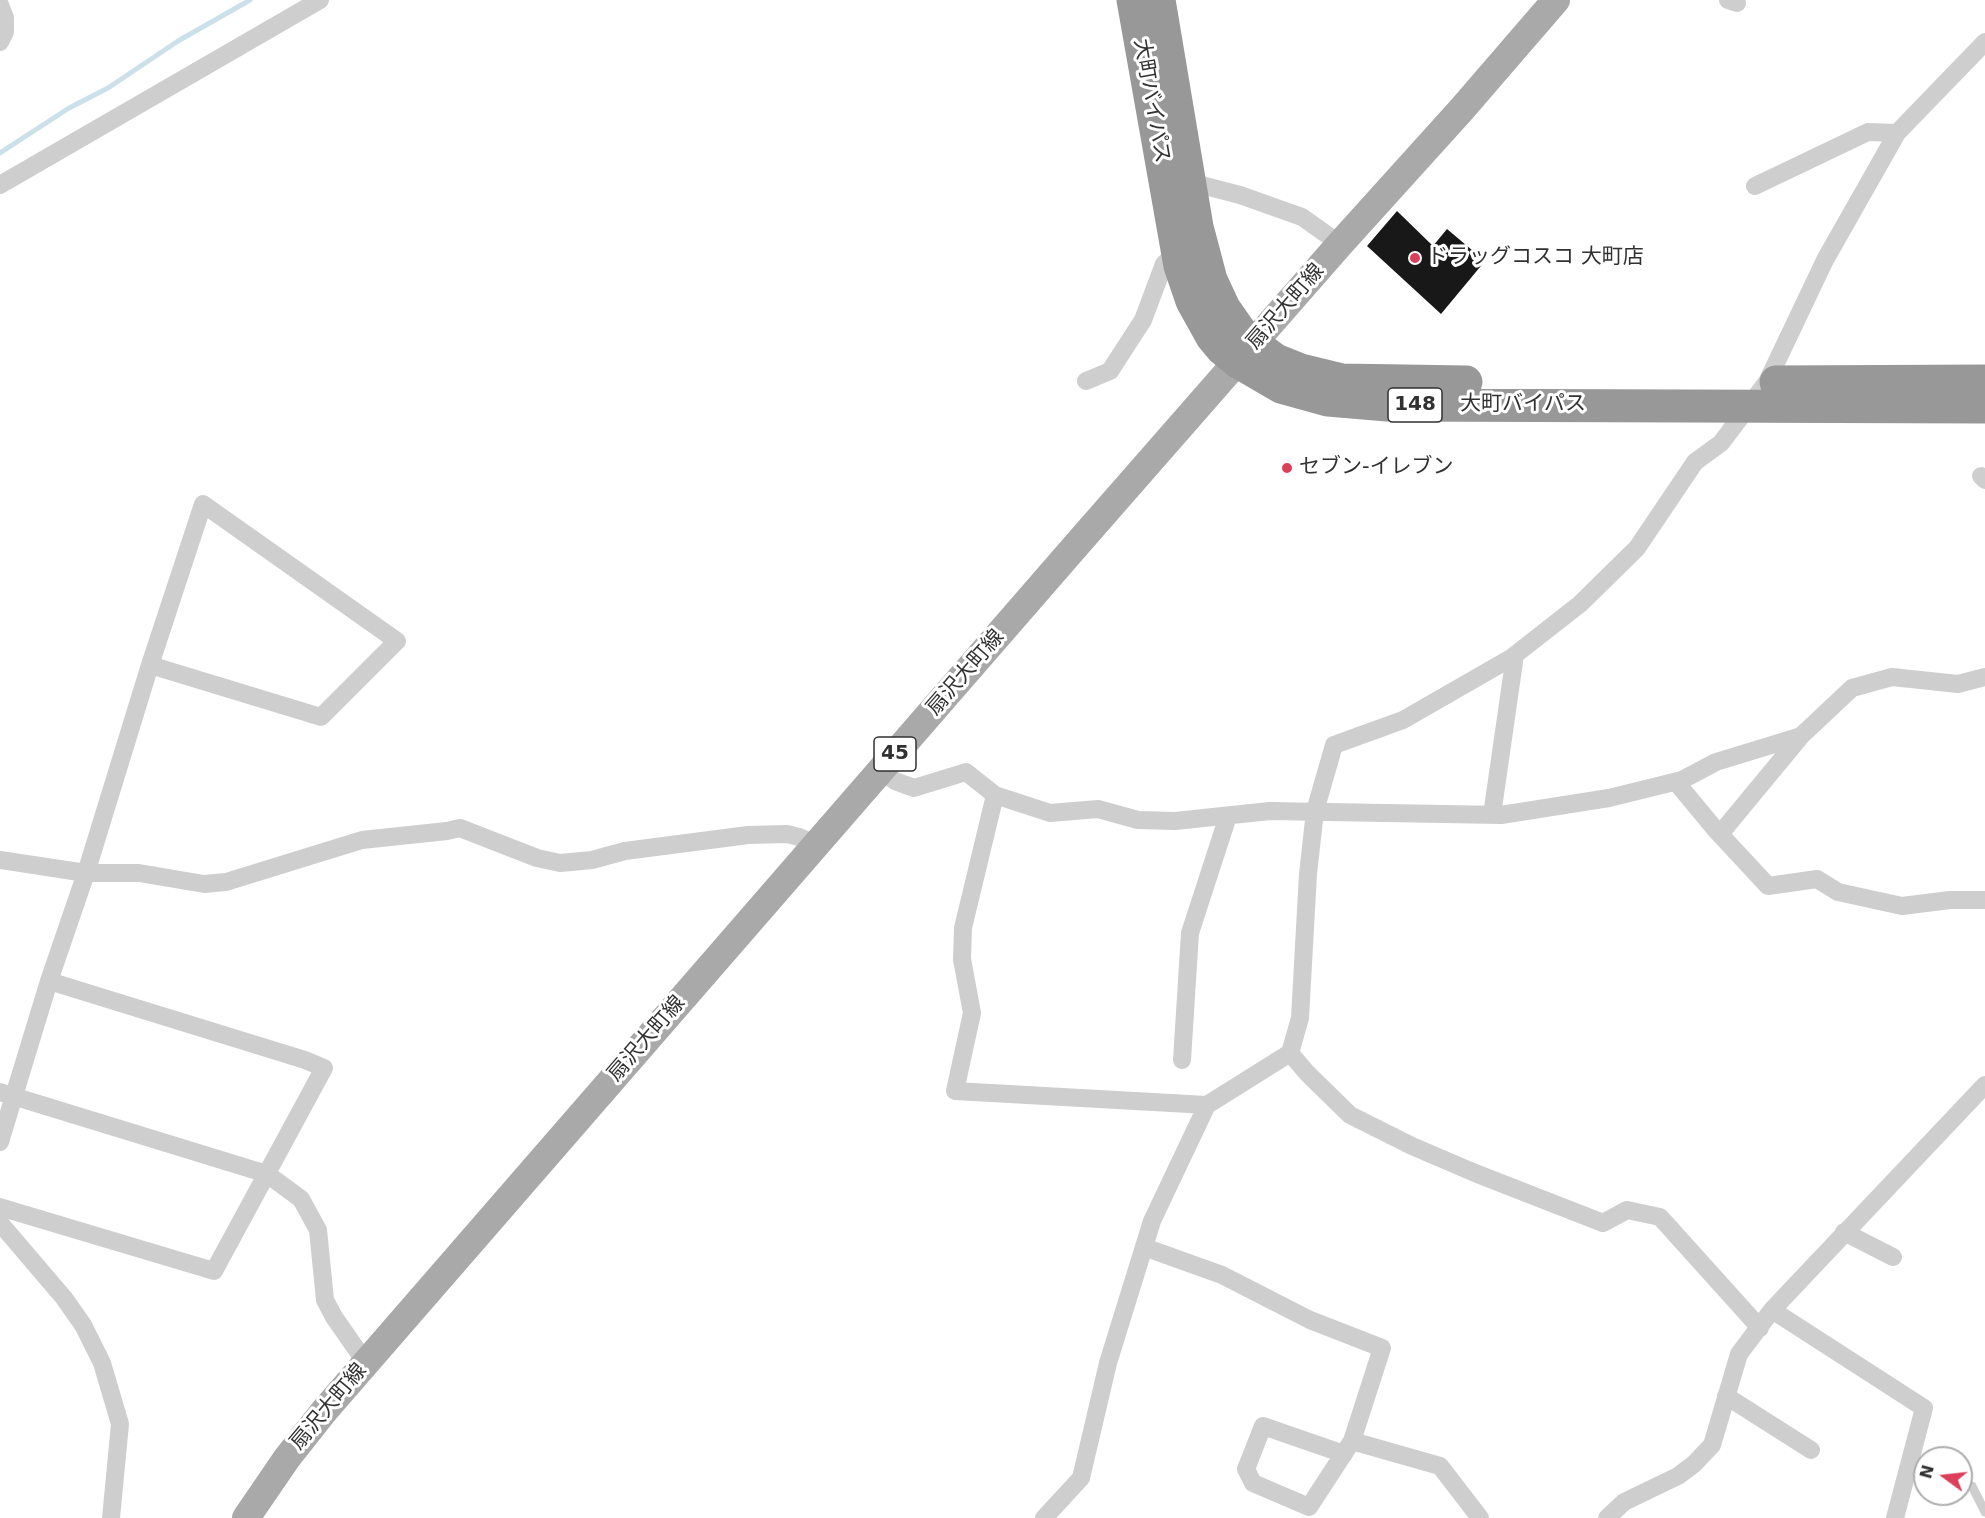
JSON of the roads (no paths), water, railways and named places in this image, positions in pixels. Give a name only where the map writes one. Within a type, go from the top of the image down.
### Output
[{"type":"highway","name":"大町バイパス","points":[[1132,0],[1180,266],[1192,301],[1204,324],[1222,349],[1246,353]]},
{"type":"highway","name":"大町バイパス","points":[[1159,0],[1197,227],[1211,280],[1224,308],[1240,331],[1246,353],[1281,387],[1328,400],[1387,405],[1758,393],[1985,381]]},
{"type":"highway","name":"大町バイパス","points":[[1758,393],[1985,406]]},
{"type":"main road","name":"扇沢大町線","points":[[246,1518],[287,1458],[325,1410],[1072,549],[1556,0]]},
{"type":"street","points":[[0,185],[320,0]]},
{"type":"street","points":[[0,5],[5,18],[5,32],[0,42]]},
{"type":"street","points":[[1044,1518],[1081,1478],[1108,1363],[1152,1221],[1207,1105],[1290,1053],[1300,1017],[1308,874],[1315,811],[1334,745],[1403,720],[1515,655],[1580,604],[1637,548],[1695,462],[1721,443],[1758,393],[1825,260],[1897,133],[1985,42]]},
{"type":"street","points":[[1755,186],[1868,132],[1897,133]]},
{"type":"street","points":[[1190,182],[1240,195],[1302,217],[1340,244]]},
{"type":"street","points":[[1086,381],[1110,371],[1143,320],[1164,264],[1177,250]]},
{"type":"street","points":[[0,1142],[7,1095],[86,873],[150,665],[202,504],[397,641],[321,717],[150,665]]},
{"type":"street","points":[[1492,815],[1515,655]]},
{"type":"street","points":[[1720,834],[1801,736],[1852,688],[1892,677],[1958,684],[1985,677]]},
{"type":"street","points":[[881,771],[895,781],[914,788],[966,772],[995,795],[1050,813],[1098,809],[1138,820],[1175,821],[1270,811],[1492,815],[1609,798],[1676,782],[1716,762],[1801,736]]},
{"type":"street","points":[[1676,782],[1768,886],[1817,879],[1838,892],[1902,906],[1950,900],[1985,900]]},
{"type":"street","points":[[995,795],[963,928],[962,959],[972,1013],[955,1091],[1207,1105]]},
{"type":"street","points":[[1182,1060],[1190,933],[1227,816]]},
{"type":"street","points":[[0,860],[86,873],[139,873],[204,884],[226,882],[362,840],[460,828],[537,858],[560,863],[592,860],[625,851],[748,835],[788,834],[816,845]]},
{"type":"street","points":[[0,1207],[214,1271],[324,1068],[305,1060],[49,981]]},
{"type":"street","points":[[1290,1053],[1350,1115],[1412,1146],[1603,1222],[1627,1210],[1660,1216],[1760,1328]]},
{"type":"street","points":[[1607,1518],[1624,1502],[1678,1476],[1694,1464],[1712,1445],[1739,1354],[1772,1310],[1985,1084]]},
{"type":"street","points":[[7,1095],[267,1174],[301,1199],[318,1230],[325,1299],[366,1363]]},
{"type":"street","points":[[0,1223],[64,1298],[83,1325],[102,1363],[120,1424],[111,1518]]},
{"type":"street","points":[[1844,1232],[1893,1257]]},
{"type":"street","points":[[1144,1246],[1222,1275],[1310,1320],[1382,1348],[1348,1448],[1309,1507],[1252,1483],[1246,1469],[1263,1426],[1348,1448],[1440,1466],[1480,1518]]},
{"type":"street","points":[[1772,1310],[1924,1408],[1895,1518]]},
{"type":"street","points":[[1726,1396],[1811,1450]]},
{"type":"lane","points":[[1973,1488],[1985,1512]]},
{"type":"waterway","points":[[0,153],[69,108],[108,88],[178,41],[250,0]]},
{"type":"place","name":"ドラッグコスコ 大町店","points":[[1415,258]]},
{"type":"place","name":"セブン-イレブン","points":[[1287,468]]}]
